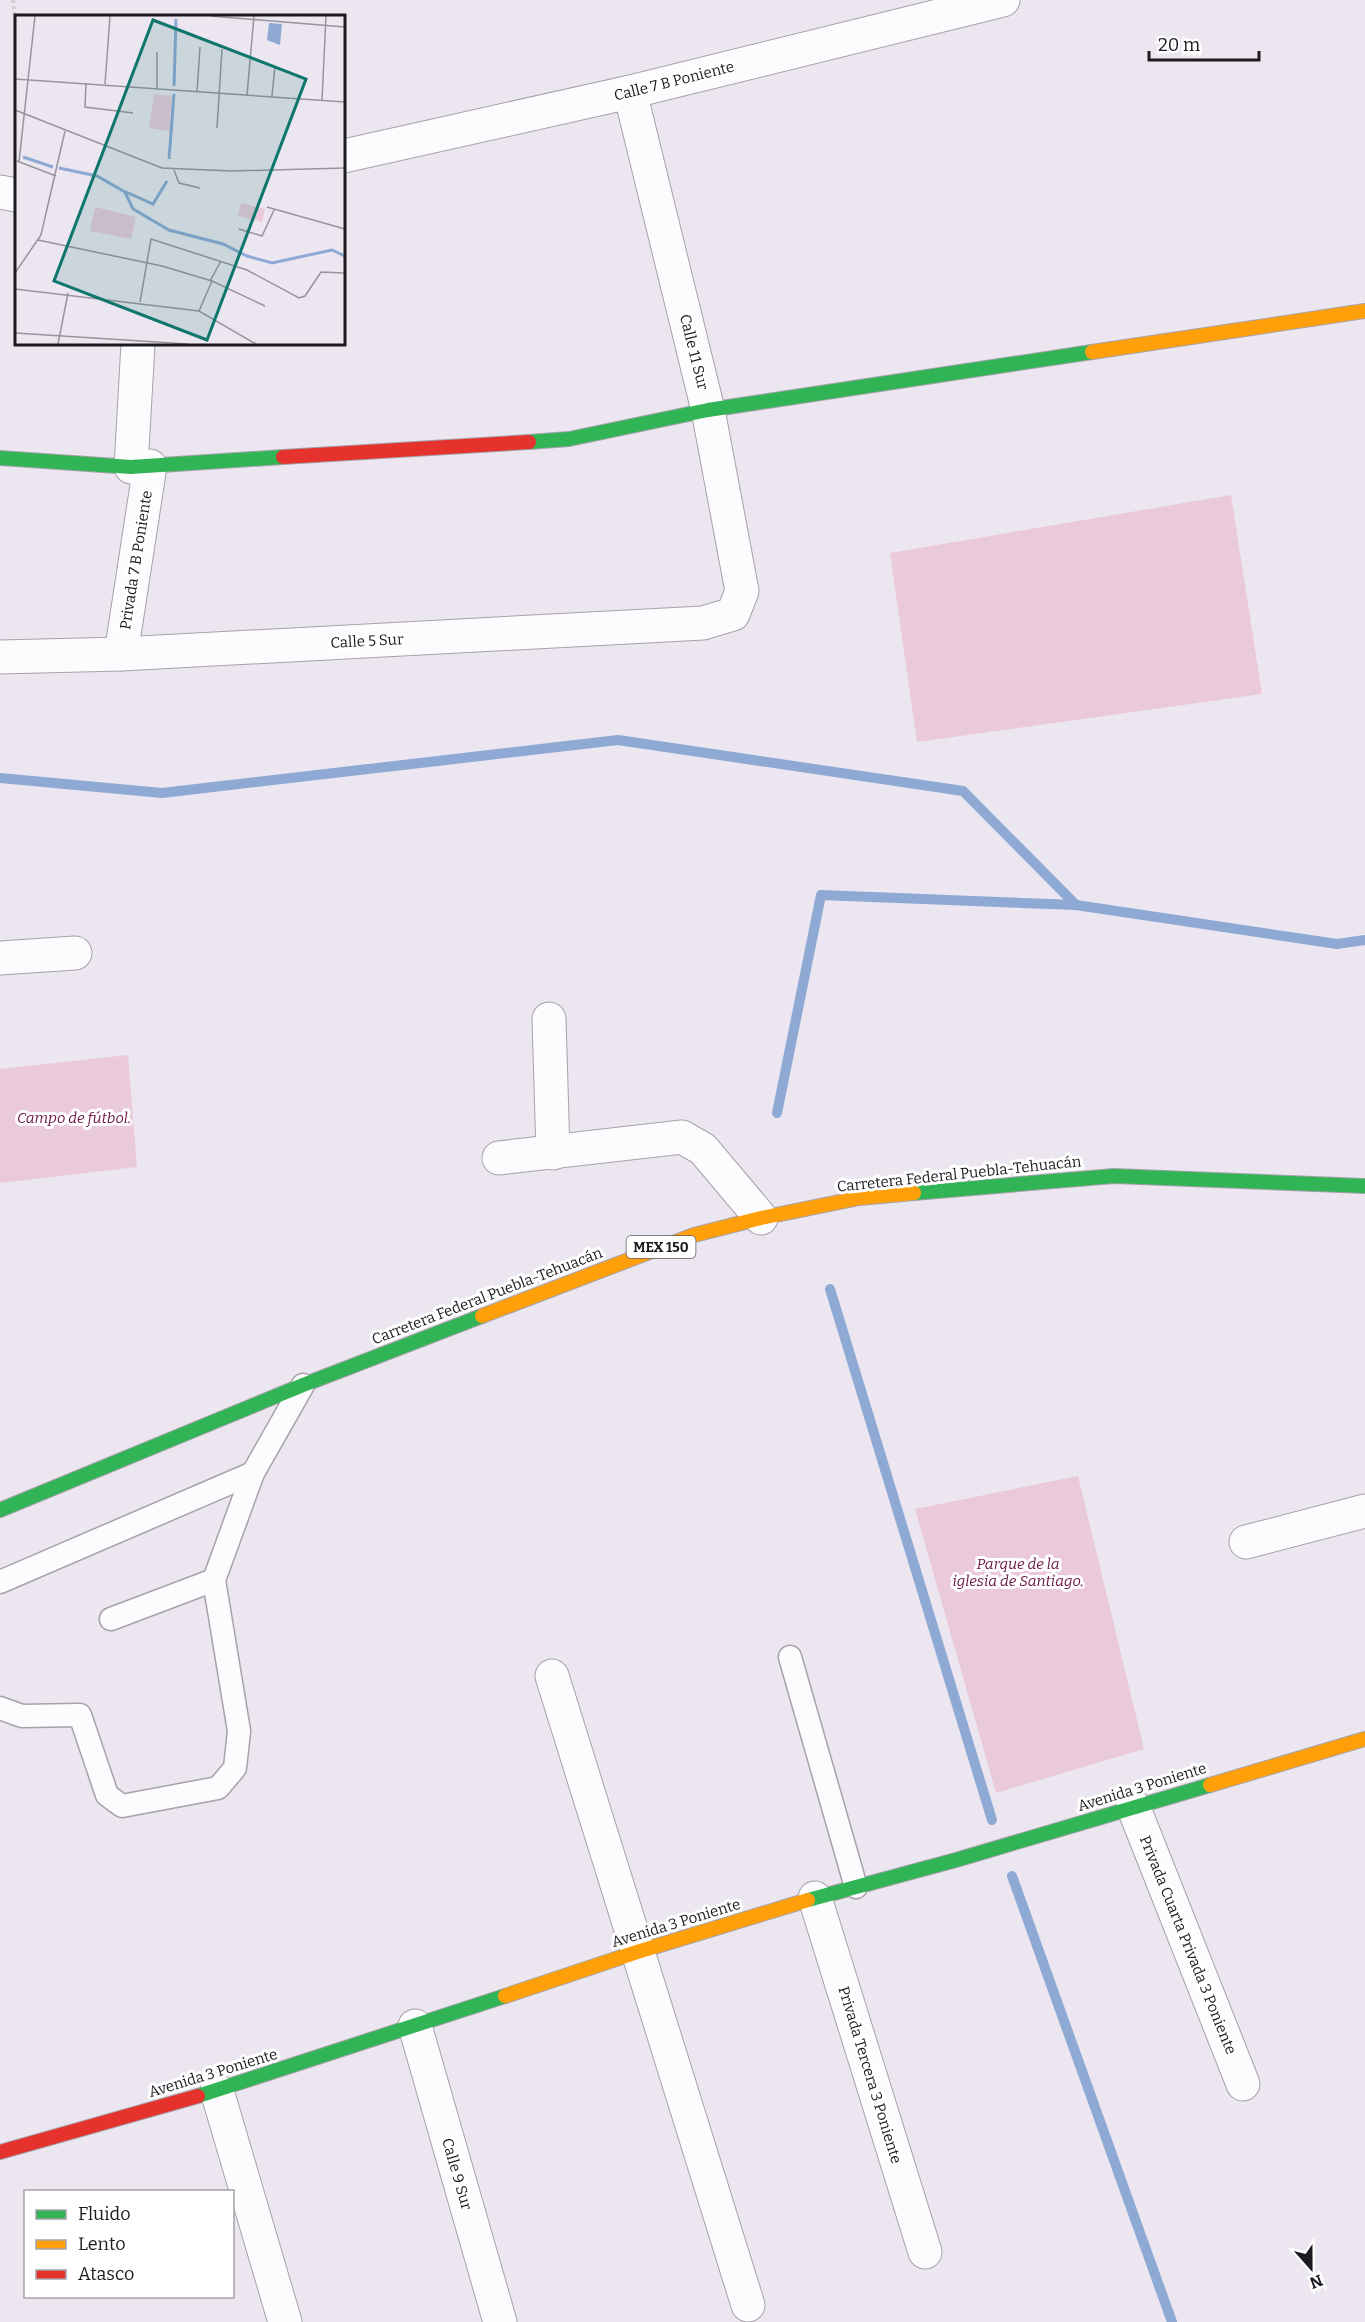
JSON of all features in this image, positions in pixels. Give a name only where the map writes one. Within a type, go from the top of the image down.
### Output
[{"type":"street","name":"Calle 7 B Poniente","points":[[345,156],[630,92],[1003,0]]},
{"type":"street","name":"Calle 11 Sur","points":[[630,92],[708,410],[742,591],[733,614]]},
{"type":"street","points":[[0,192],[15,195]]},
{"type":"street","points":[[0,458],[141,467],[569,439],[708,410],[1365,311]]},
{"type":"street","name":"Privada 7 B Poniente","points":[[122,654],[141,467],[138,345]]},
{"type":"street","name":"Calle 5 Sur","points":[[0,657],[122,654],[703,623],[733,614]]},
{"type":"street","points":[[0,958],[75,953]]},
{"type":"street","points":[[549,1019],[553,1152]]},
{"type":"street","points":[[499,1158],[682,1137],[703,1149],[761,1218]]},
{"type":"street","name":"Carretera Federal Puebla-Tehuacán","points":[[0,1510],[303,1385],[694,1235],[761,1218],[859,1198],[1114,1176],[1365,1186]]},
{"type":"street","points":[[1246,1542],[1365,1511]]},
{"type":"street","points":[[552,1676],[748,2305]]},
{"type":"street","name":"Avenida 3 Poniente","points":[[0,2152],[218,2091],[637,1952],[815,1898],[1025,1840],[1133,1806],[1365,1739]]},
{"type":"street","name":"Privada Cuarta Privada 3 Poniente","points":[[1133,1806],[1243,2084]]},
{"type":"street","name":"Privada Tercera 3 Poniente","points":[[815,1898],[925,2252]]},
{"type":"street","name":"Calle 9 Sur","points":[[415,2026],[500,2322]]},
{"type":"street","points":[[218,2091],[285,2322]]},
{"type":"lane","points":[[0,1708],[22,1716],[80,1715],[107,1795],[122,1806],[218,1788],[235,1768],[238,1731],[214,1581],[253,1473],[303,1385]]},
{"type":"lane","points":[[0,1582],[253,1473]]},
{"type":"lane","points":[[111,1619],[214,1581]]},
{"type":"lane","points":[[790,1657],[856,1887]]},
{"type":"path","points":[[13,0],[15,16]]},
{"type":"green space","points":[[1231,495],[1262,694],[917,742],[890,553]]},
{"type":"green space","name":"Campo de fútbol.","points":[[128,1055],[137,1167],[0,1183],[0,1069]]},
{"type":"green space","name":"Parque de la iglesia de Santiago.","points":[[1078,1476],[1144,1749],[996,1793],[915,1509]]},
{"type":"waterway","points":[[0,778],[162,793],[618,740],[963,791],[1076,905],[1337,944],[1365,940]]},
{"type":"waterway","points":[[777,1113],[821,895],[1076,905]]},
{"type":"waterway","points":[[830,1289],[992,1820]]},
{"type":"waterway","points":[[1012,1876],[1172,2322]]},
{"type":"traffic: fast","points":[[529,442],[569,439],[708,410],[1092,352]]},
{"type":"traffic: fast","points":[[0,458],[131,467],[283,457]]},
{"type":"traffic: fast","points":[[914,1193],[1114,1176],[1365,1186]]},
{"type":"traffic: fast","points":[[0,1510],[303,1385],[482,1316]]},
{"type":"traffic: fast","points":[[808,1900],[956,1860],[1210,1785]]},
{"type":"traffic: fast","points":[[198,2096],[505,1996]]},
{"type":"traffic: slow","points":[[1092,352],[1365,311]]},
{"type":"traffic: slow","points":[[482,1316],[694,1235],[761,1218],[859,1198],[914,1193]]},
{"type":"traffic: slow","points":[[1210,1785],[1365,1739]]},
{"type":"traffic: slow","points":[[505,1996],[637,1952],[808,1900]]},
{"type":"traffic: jam","points":[[283,457],[529,442]]},
{"type":"traffic: jam","points":[[0,2152],[198,2096]]}]
